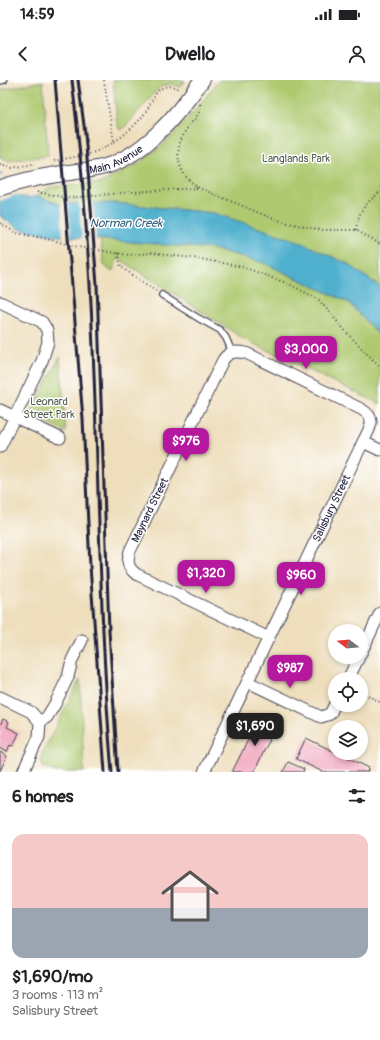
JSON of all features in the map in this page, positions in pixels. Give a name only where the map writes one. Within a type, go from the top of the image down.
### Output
[{"type":"street","name":"Main Avenue","points":[[7,185],[54,175],[100,168],[121,161],[156,134],[190,97],[202,80]]},
{"type":"street","points":[[0,302],[42,322],[45,326],[48,337],[45,354],[0,447]]},
{"type":"street","name":"Salisbury Street","points":[[204,772],[363,442],[370,427],[371,417],[361,409],[246,353],[232,352]]},
{"type":"street","name":"Maynard Street","points":[[232,352],[226,356],[220,367],[130,551],[128,564],[130,569],[136,574],[269,638]]},
{"type":"street","points":[[0,410],[60,438]]},
{"type":"street","points":[[363,442],[380,450]]},
{"type":"street","points":[[368,638],[380,613]]},
{"type":"street","points":[[40,722],[47,717],[55,704],[68,677],[72,660],[82,640]]},
{"type":"street","points":[[248,682],[321,716],[330,714],[331,712]]},
{"type":"street","points":[[0,697],[31,712],[40,722],[39,737],[26,771]]},
{"type":"lane","points":[[0,81],[4,80]]},
{"type":"lane","points":[[162,295],[220,330],[226,338],[232,352]]},
{"type":"path","points":[[104,80],[114,142]]},
{"type":"path","points":[[47,162],[98,151],[114,142],[133,128],[144,115],[158,91],[163,87],[175,87],[200,103],[199,112],[181,138],[179,147],[178,159],[181,170],[190,182],[199,188],[269,217],[288,223],[321,230],[356,230],[380,244]]},
{"type":"path","points":[[0,165],[11,168],[40,163]]},
{"type":"path","points":[[32,190],[68,198],[199,188]]},
{"type":"path","points":[[356,230],[360,212],[364,206],[380,192]]},
{"type":"path","points":[[0,223],[16,233],[44,238],[78,247],[129,255],[151,253],[201,258],[243,267],[289,284],[318,299],[348,334],[380,367]]},
{"type":"path","points":[[118,253],[121,267],[162,295]]},
{"type":"path","points":[[368,696],[380,702]]},
{"type":"green space","points":[[113,80],[185,80],[180,87],[170,84],[159,88],[124,128],[120,130],[117,125]]},
{"type":"green space","name":"Langlands Park","points":[[219,80],[380,80],[380,287],[348,264],[298,241],[214,213],[114,203],[59,204],[37,196],[50,187],[101,183],[139,163],[165,143],[197,108]]},
{"type":"green space","points":[[43,81],[48,156],[7,161],[0,157],[0,90]]},
{"type":"green space","points":[[100,239],[214,249],[264,263],[348,302],[380,336],[380,404],[244,339],[118,258],[112,272],[104,265]]},
{"type":"green space","name":"Leonard Street Park","points":[[60,357],[66,432],[34,417],[32,411]]},
{"type":"green space","points":[[80,679],[84,772],[55,772],[43,767],[41,760],[42,754]]},
{"type":"water","name":"Norman Creek","points":[[0,172],[11,185],[16,196],[30,198],[37,196],[59,204],[114,203],[214,213],[298,241],[348,264],[380,287],[380,336],[348,302],[264,263],[214,249],[58,236],[19,229],[0,216]]},
{"type":"pier","points":[[5,174],[12,182],[17,194],[0,201],[0,176]]},
{"type":"pier","points":[[61,202],[68,202],[71,239],[63,238]]},
{"type":"pier","points":[[79,202],[93,202],[96,240],[82,239]]},
{"type":"building","points":[[259,718],[276,726],[254,772],[232,772]]},
{"type":"building","points":[[3,719],[9,722],[7,727],[19,733],[13,746],[10,745],[7,752],[0,748],[0,725]]},
{"type":"building","points":[[306,738],[328,749],[328,760],[353,760],[369,768],[367,772],[323,772],[296,759]]},
{"type":"building","points":[[0,752],[7,756],[0,771]]},
{"type":"building","points":[[288,762],[304,769],[303,772],[283,772]]},
{"type":"railway","points":[[55,80],[83,419],[90,566],[105,772]]},
{"type":"railway","points":[[72,80],[87,233],[93,346],[101,589],[107,711],[112,772]]},
{"type":"railway","points":[[78,80],[85,133],[97,285],[109,631],[118,772]]}]
